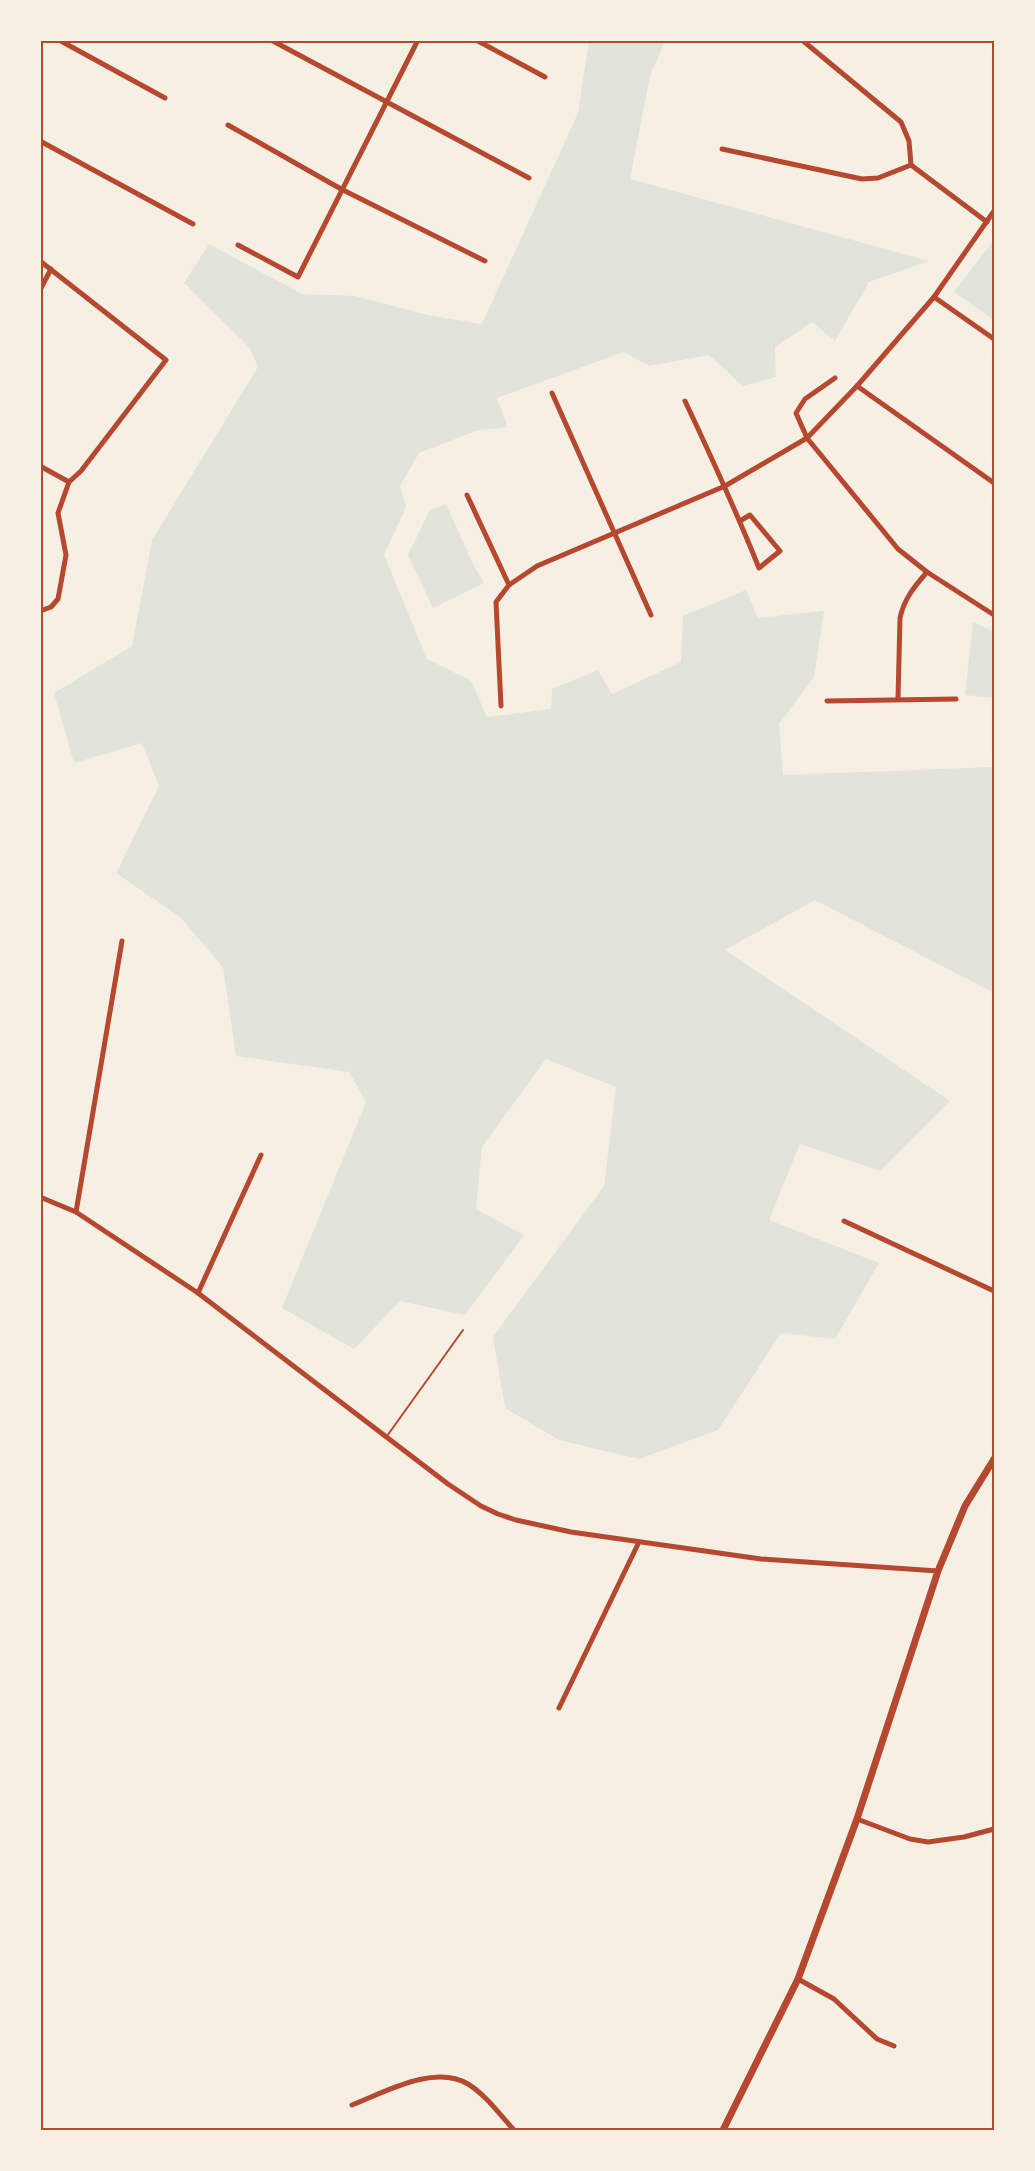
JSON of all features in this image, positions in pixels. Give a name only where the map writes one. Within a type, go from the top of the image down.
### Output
[{"type":"main road","points":[[723,2130],[798,1979],[857,1819],[938,1571],[965,1506],[994,1459]]},
{"type":"street","points":[[59,40],[165,98]]},
{"type":"street","points":[[271,40],[529,178]]},
{"type":"street","points":[[238,245],[298,277],[418,40]]},
{"type":"street","points":[[476,40],[545,77]]},
{"type":"street","points":[[802,40],[901,122],[909,141],[911,165],[987,222]]},
{"type":"street","points":[[228,125],[341,189],[485,261]]},
{"type":"street","points":[[40,141],[193,224]]},
{"type":"street","points":[[722,149],[862,179],[878,178],[911,165]]},
{"type":"street","points":[[501,706],[496,602],[509,585],[537,566],[725,486],[807,438],[857,386],[933,297],[994,211]]},
{"type":"street","points":[[40,261],[166,360],[81,471],[69,482],[58,513],[66,555],[58,599],[51,607],[40,611]]},
{"type":"street","points":[[40,290],[51,270]]},
{"type":"street","points":[[933,297],[994,339]]},
{"type":"street","points":[[835,378],[805,399],[796,413],[807,438],[898,549],[927,572],[994,615]]},
{"type":"street","points":[[857,386],[994,483]]},
{"type":"street","points":[[552,393],[651,615]]},
{"type":"street","points":[[685,401],[725,486],[759,568],[780,551],[750,515],[740,521]]},
{"type":"street","points":[[40,466],[69,482]]},
{"type":"street","points":[[466,495],[509,585]]},
{"type":"street","points":[[898,699],[902,606],[927,572]]},
{"type":"street","points":[[827,701],[956,699]]},
{"type":"street","points":[[76,1212],[122,941]]},
{"type":"street","points":[[198,1293],[261,1155]]},
{"type":"street","points":[[40,1197],[76,1212],[198,1293],[448,1484],[481,1506],[498,1514],[571,1532],[761,1559],[938,1571]]},
{"type":"street","points":[[844,1221],[994,1291]]},
{"type":"street","points":[[559,1708],[639,1542]]},
{"type":"street","points":[[857,1819],[910,1839],[928,1842],[994,1832]]},
{"type":"street","points":[[798,1979],[834,1999],[877,2039],[894,2046]]},
{"type":"street","points":[[352,2105],[420,2079],[436,2076],[451,2078],[467,2083],[479,2092],[514,2130]]},
{"type":"lane","points":[[387,1436],[463,1330]]},
{"type":"shaded area","points":[[589,41],[665,41],[650,76],[630,179],[929,261],[869,282],[835,341],[812,322],[775,347],[776,377],[743,386],[709,355],[649,366],[624,352],[497,398],[508,427],[476,431],[419,453],[400,486],[406,507],[384,555],[427,659],[471,681],[487,717],[551,709],[552,689],[598,670],[612,694],[681,662],[683,616],[746,590],[758,618],[824,611],[814,677],[779,724],[783,775],[994,767],[994,993],[815,900],[725,950],[950,1101],[880,1171],[800,1144],[769,1220],[879,1263],[835,1339],[781,1333],[718,1430],[639,1459],[559,1440],[505,1408],[493,1337],[604,1186],[616,1087],[546,1059],[482,1147],[476,1209],[524,1235],[465,1315],[400,1301],[354,1349],[282,1308],[366,1102],[349,1072],[236,1056],[223,967],[180,917],[116,873],[159,786],[142,743],[74,763],[54,693],[132,646],[152,540],[258,367],[249,347],[184,283],[209,244],[302,294],[355,296],[428,315],[482,324],[578,113]]},
{"type":"shaded area","points":[[994,240],[994,320],[954,292]]},
{"type":"shaded area","points":[[446,504],[484,583],[433,608],[408,555],[430,510]]},
{"type":"shaded area","points":[[973,622],[994,632],[994,698],[965,695]]}]
